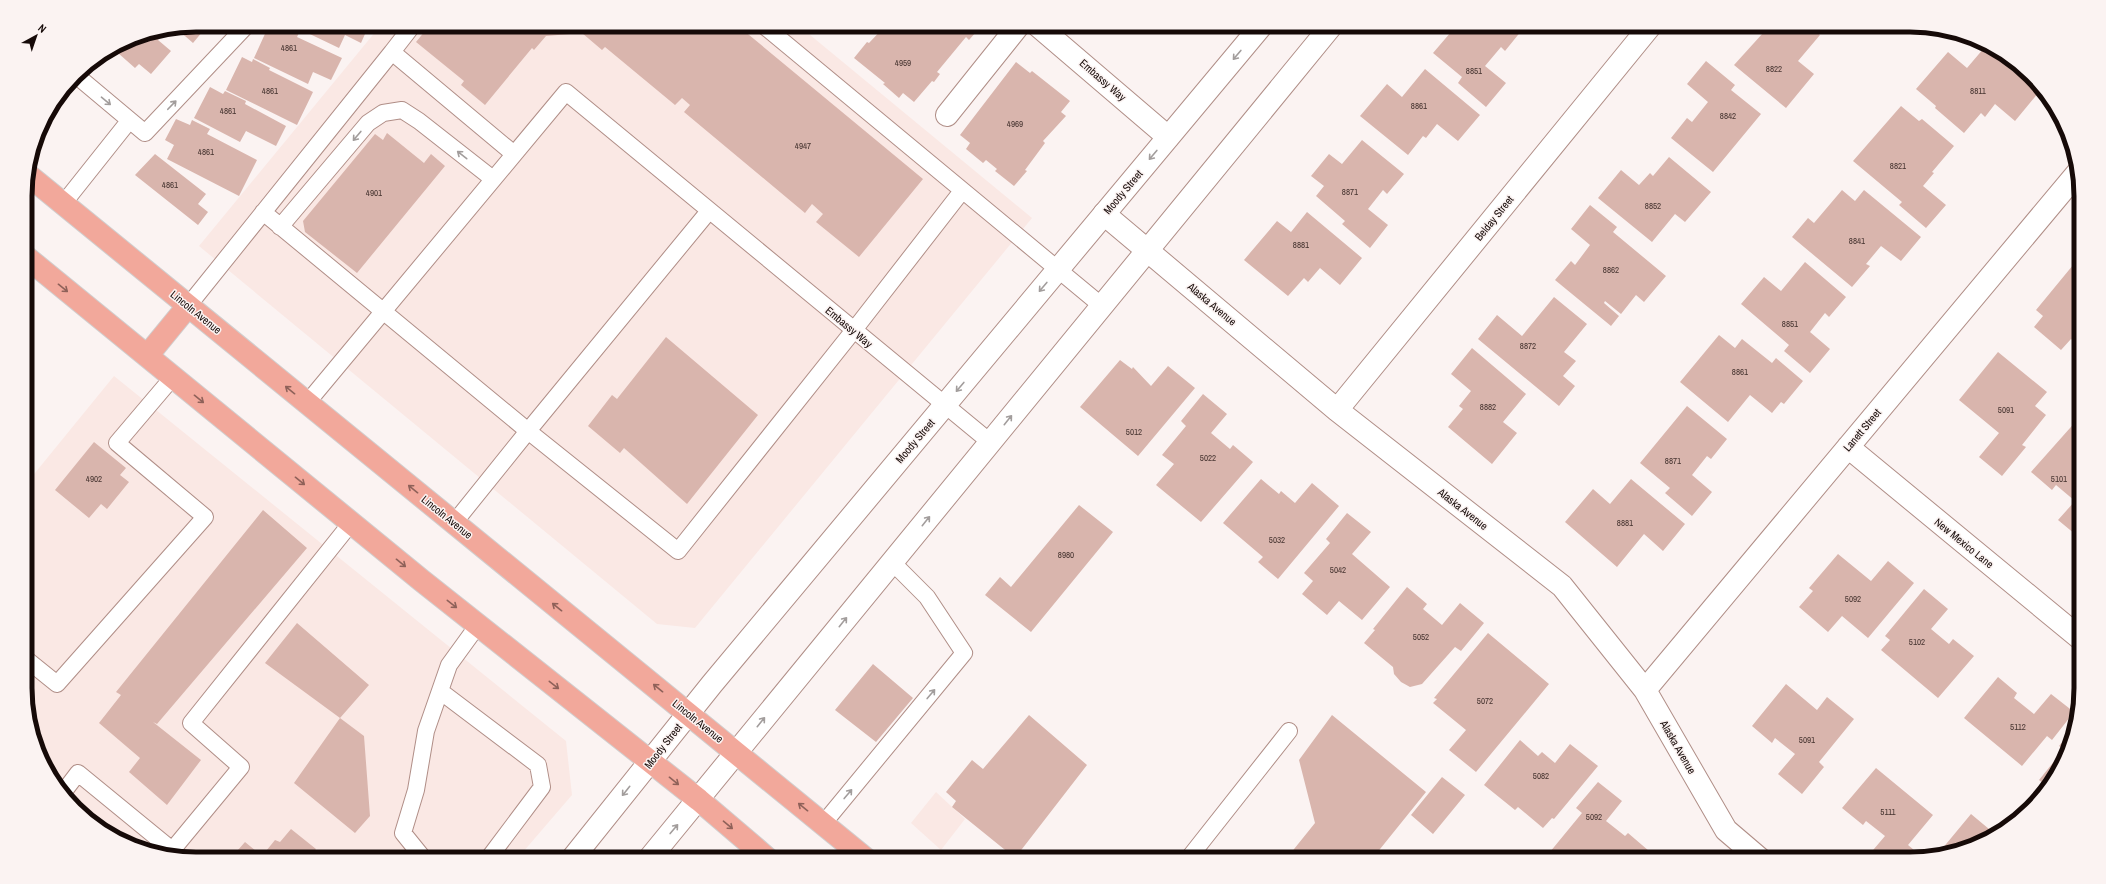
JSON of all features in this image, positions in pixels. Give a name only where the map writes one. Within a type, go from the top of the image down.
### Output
[{"type":"main road","name":"Lincoln Avenue","points":[[33,179],[857,852]]},
{"type":"main road","points":[[32,262],[351,523],[650,761],[760,852]]},
{"type":"main road","points":[[147,356],[188,306]]},
{"type":"street","points":[[947,115],[1013,32]]},
{"type":"street","name":"Embassy Way","points":[[1045,32],[1168,137]]},
{"type":"street","name":"Moody Street","points":[[578,852],[688,713],[1256,32]]},
{"type":"street","points":[[655,852],[1326,32]]},
{"type":"street","name":"Belday Street","points":[[1338,410],[1645,32]]},
{"type":"street","name":"Lanett Street","points":[[1645,690],[2073,178]]},
{"type":"street","name":"Alaska Avenue","points":[[1104,214],[1148,249],[1338,410],[1562,586],[1645,690],[1726,830],[1752,852]]},
{"type":"street","name":"New Mexico Lane","points":[[1848,447],[2074,633]]},
{"type":"lane","points":[[81,79],[145,133],[240,32]]},
{"type":"lane","points":[[188,306],[408,32]]},
{"type":"lane","points":[[771,32],[1102,306]]},
{"type":"lane","points":[[307,403],[514,154],[392,52]]},
{"type":"lane","name":"Embassy Way","points":[[514,154],[566,92],[990,442]]},
{"type":"lane","points":[[280,227],[368,123],[383,113],[402,110],[419,121],[493,179]]},
{"type":"lane","points":[[63,204],[129,121]]},
{"type":"lane","points":[[263,212],[528,431],[678,551],[854,330],[962,191]]},
{"type":"lane","points":[[454,523],[709,211]]},
{"type":"lane","points":[[32,664],[58,684],[205,517],[117,443],[173,377]]},
{"type":"lane","points":[[171,850],[241,768],[191,722],[351,523]]},
{"type":"lane","points":[[823,824],[964,653],[927,597],[892,562]]},
{"type":"lane","points":[[418,852],[402,833],[416,790],[426,731],[449,665],[478,625]]},
{"type":"lane","points":[[440,691],[538,765],[542,787],[493,852]]},
{"type":"lane","points":[[1194,852],[1290,731]]},
{"type":"lane","points":[[66,788],[78,773],[167,850]]},
{"type":"shaded area","points":[[375,32],[806,32],[1032,218],[695,628],[657,624],[199,246]]},
{"type":"shaded area","points":[[114,376],[566,741],[572,795],[523,852],[185,852],[164,849],[133,840],[114,830],[96,818],[80,804],[66,788],[44,751],[35,720],[32,699],[32,477]]},
{"type":"shaded area","points":[[936,792],[965,819],[941,850],[911,823]]},
{"type":"building","points":[[181,32],[202,32],[193,43]]},
{"type":"building","points":[[266,32],[297,32],[299,33],[297,37],[342,58],[331,80],[313,72],[308,84],[254,58]]},
{"type":"building","points":[[306,32],[366,32],[361,43],[345,35],[339,48]]},
{"type":"building","points":[[424,32],[745,32],[923,179],[859,257],[816,222],[823,214],[812,204],[805,213],[684,112],[690,105],[682,98],[675,105],[605,47],[602,50],[582,33],[546,36],[534,50],[532,48],[485,105],[461,85],[464,81],[416,42]]},
{"type":"building","points":[[879,32],[976,32],[969,40],[966,37],[937,72],[940,74],[934,82],[932,81],[914,102],[903,93],[899,98],[883,84],[885,83],[854,58],[867,42],[869,43]]},
{"type":"building","points":[[1451,32],[1520,32],[1505,51],[1501,47],[1485,66],[1506,83],[1486,107],[1458,83],[1462,77],[1433,53]]},
{"type":"building","points":[[1762,32],[1816,32],[1820,35],[1798,61],[1814,74],[1786,108],[1734,65],[1763,33]]},
{"type":"building","points":[[162,36],[158,40],[171,51],[151,74],[139,64],[135,68],[118,53],[133,44]]},
{"type":"building","points":[[1983,49],[2031,85],[2038,93],[2015,121],[1995,104],[1985,117],[1981,113],[1964,133],[1916,89],[1948,52],[1967,68]]},
{"type":"building","points":[[242,57],[252,62],[253,59],[270,68],[269,70],[313,92],[297,125],[226,90]]},
{"type":"building","points":[[1706,61],[1735,85],[1731,90],[1761,114],[1713,172],[1671,138],[1687,118],[1692,122],[1708,102],[1687,84]]},
{"type":"building","points":[[1016,62],[1030,73],[1032,71],[1070,101],[1061,112],[1066,116],[1043,141],[1045,143],[1025,170],[1027,171],[1014,186],[995,171],[997,169],[986,160],[983,163],[966,149],[970,143],[960,135]]},
{"type":"building","points":[[1425,69],[1480,115],[1458,141],[1437,124],[1426,138],[1423,136],[1408,155],[1360,116],[1387,84],[1402,97]]},
{"type":"building","points":[[210,87],[223,94],[225,91],[246,101],[245,104],[286,126],[276,146],[246,131],[240,142],[194,118]]},
{"type":"building","points":[[1901,106],[1919,121],[1922,119],[1954,146],[1932,172],[1934,173],[1923,186],[1946,205],[1926,228],[1899,205],[1902,202],[1853,161]]},
{"type":"building","points":[[176,119],[190,125],[192,120],[210,129],[207,134],[257,160],[239,196],[167,159],[174,145],[165,140]]},
{"type":"building","points":[[387,133],[424,163],[431,154],[445,166],[357,273],[305,232],[303,221],[375,134],[383,140]]},
{"type":"building","points":[[1362,140],[1404,174],[1387,194],[1383,190],[1368,209],[1388,225],[1370,248],[1342,224],[1345,221],[1316,196],[1324,186],[1311,176],[1329,154],[1342,164]]},
{"type":"building","points":[[155,154],[206,194],[198,204],[208,212],[198,225],[135,175]]},
{"type":"building","points":[[1669,157],[1711,192],[1685,222],[1675,214],[1652,242],[1598,198],[1621,170],[1639,185],[1650,173],[1653,176]]},
{"type":"building","points":[[1842,190],[1855,201],[1864,190],[1921,237],[1901,261],[1881,246],[1866,264],[1870,266],[1852,287],[1792,237],[1808,218],[1814,223]]},
{"type":"building","points":[[1590,205],[1617,227],[1613,232],[1666,276],[1644,302],[1636,295],[1621,314],[1605,301],[1604,303],[1619,316],[1611,326],[1555,280],[1571,261],[1575,265],[1590,245],[1571,229]]},
{"type":"building","points":[[1307,212],[1362,258],[1340,285],[1320,268],[1308,282],[1304,278],[1288,296],[1244,260],[1277,221],[1291,232]]},
{"type":"building","points":[[1805,262],[1846,297],[1829,317],[1825,313],[1810,332],[1830,349],[1810,373],[1784,351],[1789,345],[1741,304],[1764,277],[1781,291]]},
{"type":"building","points":[[2074,264],[2074,342],[2071,339],[2061,350],[2034,327],[2043,316],[2036,310]]},
{"type":"building","points":[[1554,297],[1587,324],[1564,352],[1576,361],[1563,376],[1575,386],[1559,406],[1478,339],[1497,315],[1522,336]]},
{"type":"building","points":[[1719,335],[1735,348],[1742,339],[1772,363],[1776,358],[1803,381],[1784,404],[1781,402],[1772,413],[1750,395],[1728,422],[1680,382]]},
{"type":"building","points":[[666,337],[758,415],[687,504],[624,448],[620,453],[588,426],[612,395],[617,399]]},
{"type":"building","points":[[1472,348],[1526,394],[1503,422],[1517,433],[1492,464],[1448,427],[1463,409],[1459,406],[1471,391],[1451,374]]},
{"type":"building","points":[[1998,352],[2047,392],[2035,406],[2046,415],[2022,445],[2026,447],[2002,476],[1979,457],[1999,433],[1959,400]]},
{"type":"building","points":[[1120,360],[1132,369],[1133,367],[1151,386],[1168,366],[1195,388],[1138,456],[1080,407]]},
{"type":"building","points":[[1203,394],[1227,414],[1211,433],[1230,449],[1233,445],[1253,462],[1201,522],[1156,485],[1174,464],[1162,455],[1186,426],[1181,421]]},
{"type":"building","points":[[1687,406],[1727,439],[1711,459],[1707,456],[1692,475],[1712,492],[1692,516],[1665,493],[1670,488],[1640,463]]},
{"type":"building","points":[[2074,424],[2074,500],[2056,485],[2052,490],[2031,472]]},
{"type":"building","points":[[94,442],[126,468],[120,475],[129,482],[107,509],[101,504],[89,518],[55,490]]},
{"type":"building","points":[[1261,479],[1279,494],[1281,491],[1295,503],[1312,483],[1339,506],[1278,579],[1258,562],[1263,557],[1223,523]]},
{"type":"building","points":[[1631,479],[1685,524],[1663,551],[1644,534],[1617,567],[1565,522],[1593,489],[1610,504]]},
{"type":"building","points":[[2074,502],[2074,533],[2058,520]]},
{"type":"building","points":[[1079,505],[1113,532],[1031,632],[985,595],[1000,577],[1011,587]]},
{"type":"building","points":[[263,510],[307,548],[157,724],[153,722],[201,760],[167,805],[129,772],[140,758],[99,723],[121,695],[116,692]]},
{"type":"building","points":[[1347,513],[1371,532],[1352,554],[1390,587],[1362,620],[1339,601],[1327,615],[1302,594],[1313,581],[1304,573],[1330,543],[1326,539]]},
{"type":"building","points":[[1838,554],[1871,581],[1888,561],[1914,583],[1868,638],[1842,616],[1828,632],[1799,607],[1813,591],[1809,588]]},
{"type":"building","points":[[1407,587],[1427,604],[1423,609],[1442,625],[1460,603],[1484,623],[1461,651],[1455,647],[1422,684],[1410,687],[1401,682],[1394,674],[1393,667],[1364,643],[1375,630],[1373,629]]},
{"type":"building","points":[[1924,589],[1948,609],[1931,629],[1949,644],[1953,639],[1974,656],[1938,698],[1881,650],[1890,640],[1885,636]]},
{"type":"building","points":[[297,623],[369,685],[340,718],[265,663]]},
{"type":"building","points":[[1488,633],[1549,684],[1476,772],[1449,750],[1466,730],[1433,703],[1437,699],[1434,698]]},
{"type":"building","points":[[873,664],[913,698],[876,742],[835,710]]},
{"type":"building","points":[[1998,677],[2017,693],[2014,698],[2034,714],[2051,694],[2073,711],[2072,715],[2052,740],[2047,736],[2022,766],[1964,718]]},
{"type":"building","points":[[1786,684],[1817,710],[1827,697],[1854,719],[1819,762],[1824,767],[1802,794],[1778,774],[1795,754],[1775,738],[1772,743],[1752,726]]},
{"type":"building","points":[[1029,715],[1087,765],[1020,852],[1008,852],[952,807],[956,801],[946,792],[972,760],[983,769]]},
{"type":"building","points":[[1332,715],[1426,792],[1378,852],[1292,852],[1315,823],[1299,760]]},
{"type":"building","points":[[340,718],[364,736],[370,816],[355,833],[294,783]]},
{"type":"building","points":[[2066,738],[2063,748],[2059,746]]},
{"type":"building","points":[[1520,740],[1538,756],[1542,752],[1555,763],[1570,744],[1598,766],[1554,819],[1552,818],[1543,828],[1518,807],[1515,810],[1484,785]]},
{"type":"building","points":[[2061,752],[2052,770],[2040,788],[2026,804],[2043,783],[2039,780]]},
{"type":"building","points":[[1876,768],[1933,815],[1908,845],[1914,850],[1912,852],[1871,852],[1885,836],[1866,821],[1863,825],[1842,808]]},
{"type":"building","points":[[1442,777],[1465,795],[1433,834],[1411,815]]},
{"type":"building","points":[[1598,782],[1622,801],[1606,821],[1625,836],[1628,833],[1649,851],[1550,852],[1582,813],[1576,808]]},
{"type":"building","points":[[1971,814],[1991,831],[1973,840],[1942,849]]},
{"type":"building","points":[[291,829],[316,849],[314,852],[265,852],[275,840],[280,842]]},
{"type":"building","points":[[245,842],[257,852],[236,852]]}]
